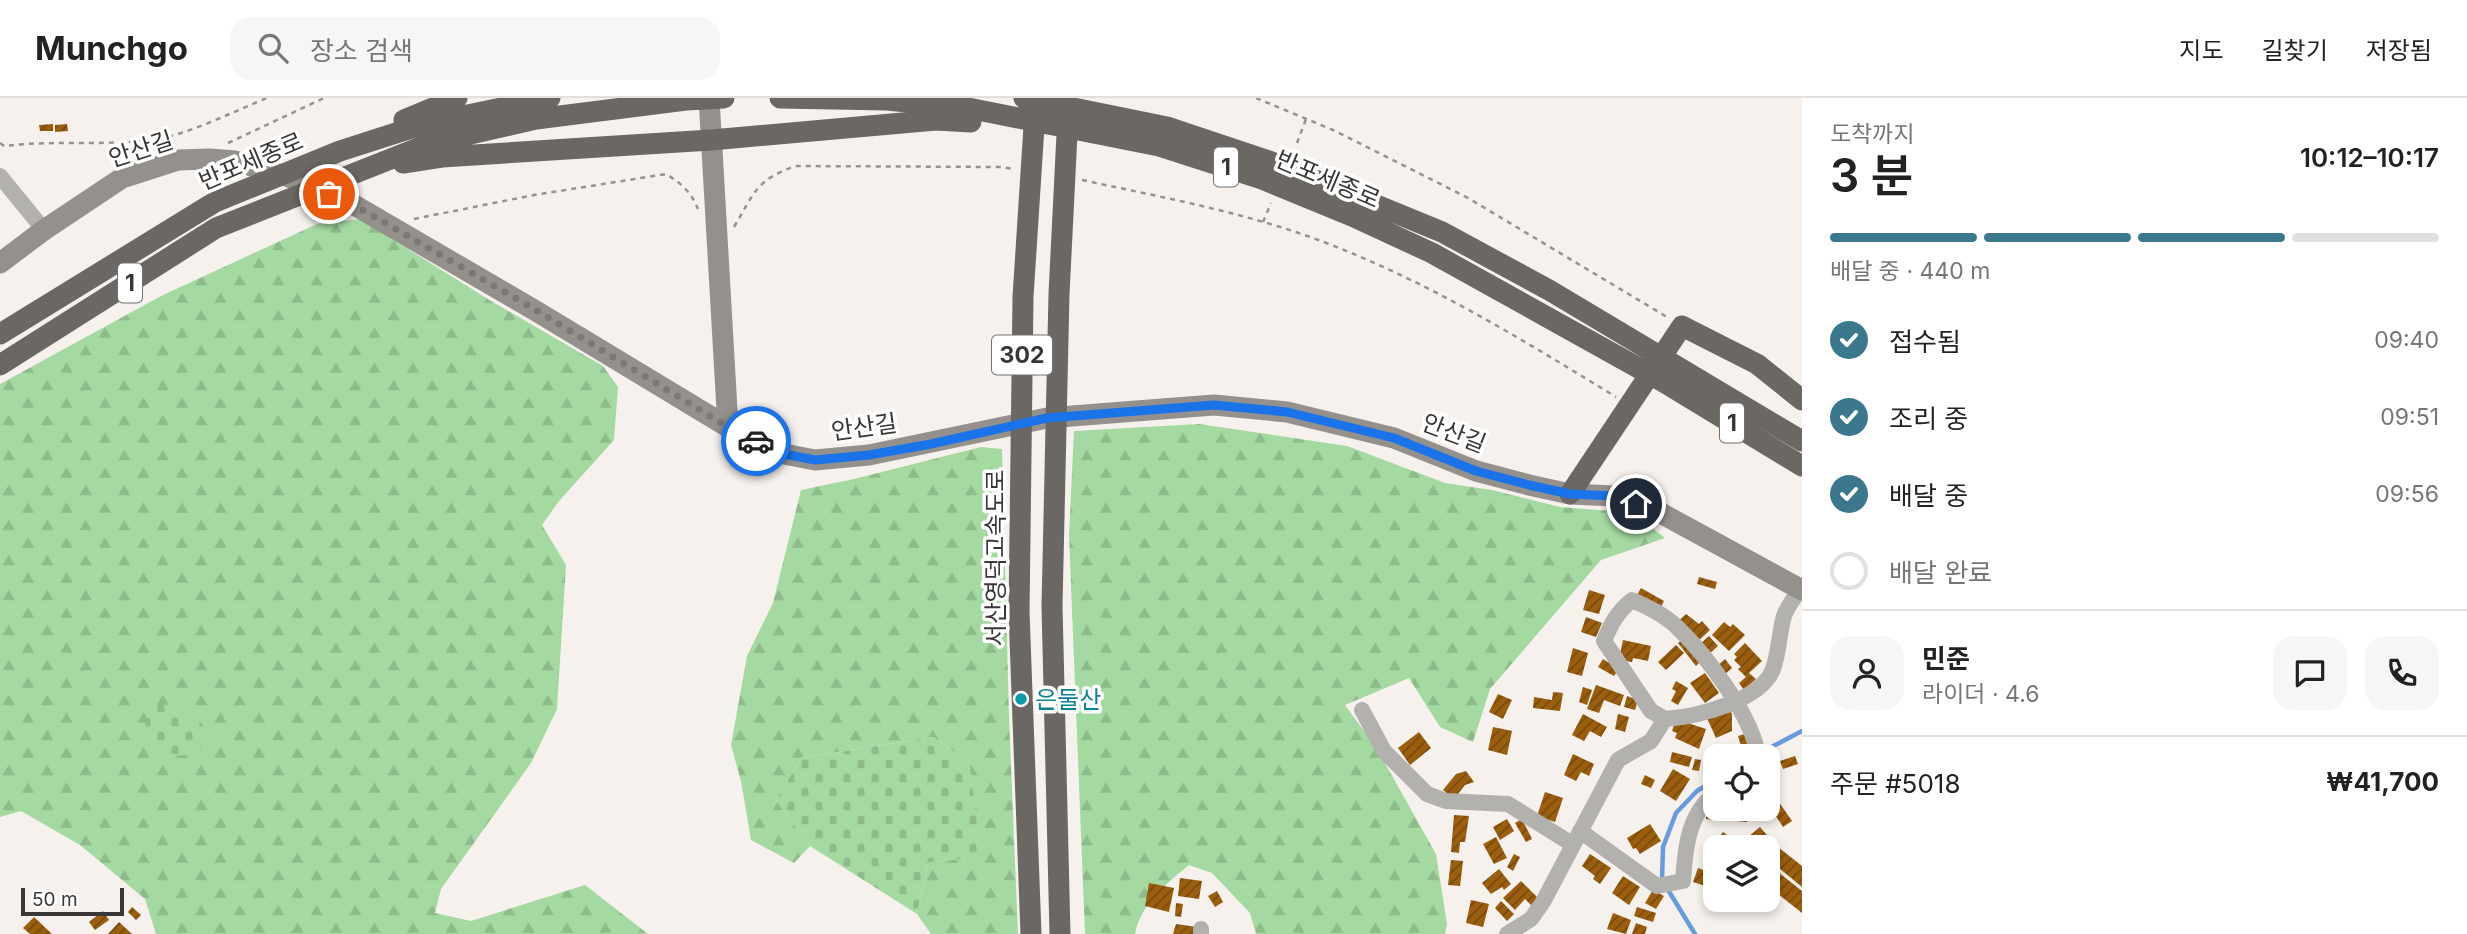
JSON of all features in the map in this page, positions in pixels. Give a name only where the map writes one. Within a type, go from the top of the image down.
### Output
[{"type":"highway","points":[[340,151],[421,111],[457,98]]},
{"type":"highway","name":"반포세종로","points":[[0,334],[215,202],[340,151],[424,124],[550,98]]},
{"type":"highway","name":"반포세종로","points":[[0,365],[216,228],[430,143],[537,119],[686,100],[724,98]]},
{"type":"highway","name":"반포세종로","points":[[780,98],[887,100],[968,108],[1159,146],[1262,178],[1432,253],[1802,441]]},
{"type":"highway","name":"반포세종로","points":[[1024,98],[1060,100],[1167,127],[1269,161],[1363,197],[1442,232],[1549,290],[1639,357]]},
{"type":"highway","name":"서산영덕고속도로","points":[[1031,934],[1019,612],[1023,297],[1036,98]]},
{"type":"highway","name":"302","points":[[1060,100],[1052,606],[1060,934]]},
{"type":"highway","points":[[366,168],[442,157],[711,139],[936,120],[1058,127]]},
{"type":"highway","points":[[1570,494],[1629,404],[1686,328],[1757,364],[1802,400]]},
{"type":"highway","name":"반포세종로","points":[[1668,373],[1802,466]]},
{"type":"street","points":[[709,98],[728,427]]},
{"type":"street","name":"안산길","points":[[0,262],[122,178],[178,160],[234,161],[289,177],[349,202],[536,310],[728,427],[779,453],[815,460],[869,455],[1047,418],[1214,405],[1287,412],[1394,438],[1476,471],[1570,494],[1615,496],[1657,512],[1801,589]]},
{"type":"street","points":[[0,176],[44,230]]},
{"type":"street","points":[[1754,744],[1735,701],[1677,626],[1632,600],[1619,611],[1604,641],[1651,711],[1665,719],[1710,711],[1735,701],[1752,693],[1773,671],[1784,614],[1801,589]]},
{"type":"street","points":[[1362,710],[1384,751],[1427,794],[1446,801],[1508,804],[1576,837],[1657,886],[1683,881],[1688,835],[1703,803]]},
{"type":"street","points":[[1507,934],[1533,927],[1576,837],[1618,760],[1651,741],[1665,719]]},
{"type":"path","points":[[0,143],[4,146],[25,143],[153,140],[198,126],[267,98]]},
{"type":"path","points":[[210,159],[230,141],[324,98]]},
{"type":"path","points":[[1256,98],[1306,119],[1468,198],[1686,328]]},
{"type":"path","points":[[1297,143],[1306,119]]},
{"type":"path","points":[[718,254],[754,190],[771,175],[795,166],[1014,169]]},
{"type":"path","points":[[414,219],[534,195],[666,174],[682,184],[693,198],[701,218]]},
{"type":"path","points":[[1082,180],[1210,207],[1342,249],[1424,285],[1629,404]]},
{"type":"path","points":[[1263,222],[1274,197]]},
{"type":"green space","points":[[360,219],[491,301],[603,366],[618,387],[614,440],[559,501],[542,525],[566,565],[557,709],[531,763],[441,889],[435,913],[471,921],[585,885],[648,934],[156,934],[145,899],[80,845],[21,811],[0,817],[0,384],[163,295],[317,224]]},
{"type":"green space","points":[[1199,424],[1347,446],[1445,483],[1492,490],[1560,507],[1624,512],[1650,526],[1665,538],[1601,560],[1490,689],[1473,742],[1440,727],[1409,678],[1345,705],[1377,749],[1436,854],[1447,924],[1445,934],[1256,934],[1250,913],[1212,873],[1189,865],[1148,904],[1135,934],[1085,934],[1069,535],[1074,431]]},
{"type":"green space","points":[[981,447],[1002,449],[1018,934],[931,934],[917,914],[928,863],[981,856],[969,763],[933,737],[801,758],[776,800],[810,846],[794,863],[751,840],[741,781],[731,745],[747,656],[773,603],[801,490]]},
{"type":"green space","points":[[163,704],[186,712],[198,720],[206,731],[208,740],[191,753],[175,755],[167,752],[145,731],[146,716],[151,706]]},
{"type":"green space","points":[[933,737],[969,763],[982,856],[928,863],[917,914],[810,846],[776,800],[801,758]]},
{"type":"building","points":[[53,124],[53,131],[40,131],[39,125]]},
{"type":"building","points":[[67,124],[68,131],[55,132],[55,125]]},
{"type":"building","points":[[1699,577],[1717,582],[1715,589],[1697,584]]},
{"type":"building","points":[[1641,588],[1664,601],[1660,609],[1636,597]]},
{"type":"building","points":[[1589,590],[1605,595],[1599,614],[1583,610]]},
{"type":"building","points":[[1686,614],[1699,624],[1702,621],[1710,630],[1695,644],[1676,623]]},
{"type":"building","points":[[1586,617],[1602,623],[1596,637],[1581,632]]},
{"type":"building","points":[[1724,622],[1730,627],[1733,624],[1745,635],[1729,651],[1712,635]]},
{"type":"building","points":[[1709,636],[1718,646],[1708,655],[1699,645]]},
{"type":"building","points":[[1683,639],[1701,661],[1696,666],[1678,643]]},
{"type":"building","points":[[1623,640],[1651,646],[1648,661],[1633,658],[1632,662],[1619,660]]},
{"type":"building","points":[[1745,643],[1762,661],[1749,673],[1756,679],[1744,690],[1739,683],[1746,677],[1738,669],[1741,667],[1734,660],[1737,657],[1734,654]]},
{"type":"building","points":[[1676,645],[1684,653],[1666,670],[1658,662]]},
{"type":"building","points":[[1573,648],[1588,653],[1582,676],[1567,672]]},
{"type":"building","points":[[1603,659],[1619,669],[1614,676],[1598,667]]},
{"type":"building","points":[[1725,659],[1732,668],[1722,677],[1715,668]]},
{"type":"building","points":[[1705,673],[1719,693],[1705,703],[1690,683]]},
{"type":"building","points":[[1676,681],[1688,688],[1678,705],[1671,701],[1676,691],[1672,689]]},
{"type":"building","points":[[1596,685],[1624,695],[1620,706],[1604,700],[1599,713],[1587,709]]},
{"type":"building","points":[[1583,687],[1592,690],[1587,705],[1579,702]]},
{"type":"building","points":[[1553,692],[1563,693],[1560,711],[1533,708],[1534,697],[1552,700]]},
{"type":"building","points":[[1498,694],[1512,700],[1503,719],[1489,712]]},
{"type":"building","points":[[1627,696],[1638,700],[1635,710],[1624,707]]},
{"type":"building","points":[[1729,708],[1732,714],[1732,731],[1716,738],[1707,718]]},
{"type":"building","points":[[1583,714],[1607,727],[1601,737],[1590,731],[1584,741],[1572,735]]},
{"type":"building","points":[[1618,714],[1629,717],[1625,732],[1615,729]]},
{"type":"building","points":[[1676,719],[1706,729],[1699,749],[1675,738],[1677,733],[1672,731]]},
{"type":"building","points":[[1493,727],[1512,731],[1507,755],[1488,750]]},
{"type":"building","points":[[1419,732],[1431,748],[1410,765],[1398,748]]},
{"type":"building","points":[[1748,733],[1749,744],[1740,744],[1738,736]]},
{"type":"building","points":[[1672,752],[1692,757],[1689,767],[1670,762]]},
{"type":"building","points":[[1573,754],[1594,764],[1589,776],[1581,772],[1576,781],[1564,775]]},
{"type":"building","points":[[1795,756],[1798,764],[1783,769],[1780,761]]},
{"type":"building","points":[[1695,759],[1701,760],[1699,771],[1692,770]]},
{"type":"building","points":[[1673,769],[1690,779],[1676,801],[1660,791]]},
{"type":"building","points":[[1466,771],[1474,782],[1465,785],[1454,799],[1443,790],[1456,774]]},
{"type":"building","points":[[1645,775],[1655,780],[1651,788],[1641,784]]},
{"type":"building","points":[[1545,792],[1563,798],[1555,822],[1537,816]]},
{"type":"building","points":[[1780,804],[1792,821],[1783,827],[1779,821]]},
{"type":"building","points":[[1454,815],[1469,816],[1465,842],[1460,842],[1459,853],[1451,852]]},
{"type":"building","points":[[1507,819],[1514,831],[1500,840],[1493,827]]},
{"type":"building","points":[[1522,819],[1532,839],[1526,842],[1515,823]]},
{"type":"building","points":[[1650,824],[1661,841],[1640,854],[1636,848],[1633,849],[1627,838]]},
{"type":"building","points":[[1760,827],[1767,835],[1751,835]]},
{"type":"building","points":[[1496,837],[1507,858],[1494,864],[1483,844]]},
{"type":"building","points":[[1780,849],[1802,866],[1802,887],[1780,869]]},
{"type":"building","points":[[1514,854],[1520,857],[1513,871],[1507,867]]},
{"type":"building","points":[[1590,854],[1611,868],[1600,884],[1593,879],[1595,876],[1582,866]]},
{"type":"building","points":[[1451,860],[1463,861],[1460,886],[1448,885]]},
{"type":"building","points":[[1698,868],[1703,870],[1703,885],[1693,882]]},
{"type":"building","points":[[1499,869],[1511,884],[1504,890],[1502,887],[1491,894],[1482,883]]},
{"type":"building","points":[[1780,874],[1802,891],[1802,913],[1780,896]]},
{"type":"building","points":[[1623,876],[1640,887],[1629,905],[1612,893]]},
{"type":"building","points":[[1180,878],[1202,881],[1199,899],[1178,896]]},
{"type":"building","points":[[1521,881],[1541,901],[1534,908],[1525,899],[1515,910],[1503,898]]},
{"type":"building","points":[[1149,883],[1174,888],[1169,912],[1145,906]]},
{"type":"building","points":[[1653,890],[1664,896],[1656,909],[1645,903]]},
{"type":"building","points":[[1217,891],[1223,902],[1215,907],[1208,896]]},
{"type":"building","points":[[1471,900],[1489,904],[1483,927],[1466,923]]},
{"type":"building","points":[[1501,901],[1514,914],[1507,921],[1495,908]]},
{"type":"building","points":[[1176,903],[1183,904],[1181,917],[1175,916]]},
{"type":"building","points":[[132,907],[141,915],[136,920],[128,912]]},
{"type":"building","points":[[1637,907],[1656,913],[1653,922],[1634,916]]},
{"type":"building","points":[[103,911],[109,920],[95,930],[89,922]]},
{"type":"building","points":[[1613,913],[1631,920],[1626,934],[1607,929]]},
{"type":"building","points":[[34,917],[52,934],[30,934],[23,928]]},
{"type":"building","points":[[119,922],[132,934],[108,934]]},
{"type":"building","points":[[1636,923],[1647,927],[1645,934],[1632,934]]},
{"type":"building","points":[[1176,924],[1197,927],[1195,934],[1173,934]]},
{"type":"waterway","points":[[1777,744],[1802,731]]},
{"type":"waterway","points":[[1695,934],[1662,880],[1663,847],[1676,813],[1703,787]]},
{"type":"way so far","points":[[329,194],[349,202],[536,310],[728,427],[756,441]]},
{"type":"place","name":"은둘산","points":[[1021,699]]},
{"type":"route","points":[[756,441],[779,453],[815,460],[869,455],[931,444],[1047,418],[1214,405],[1287,412],[1394,438],[1476,471],[1529,485],[1570,494],[1615,496],[1636,504]]}]
